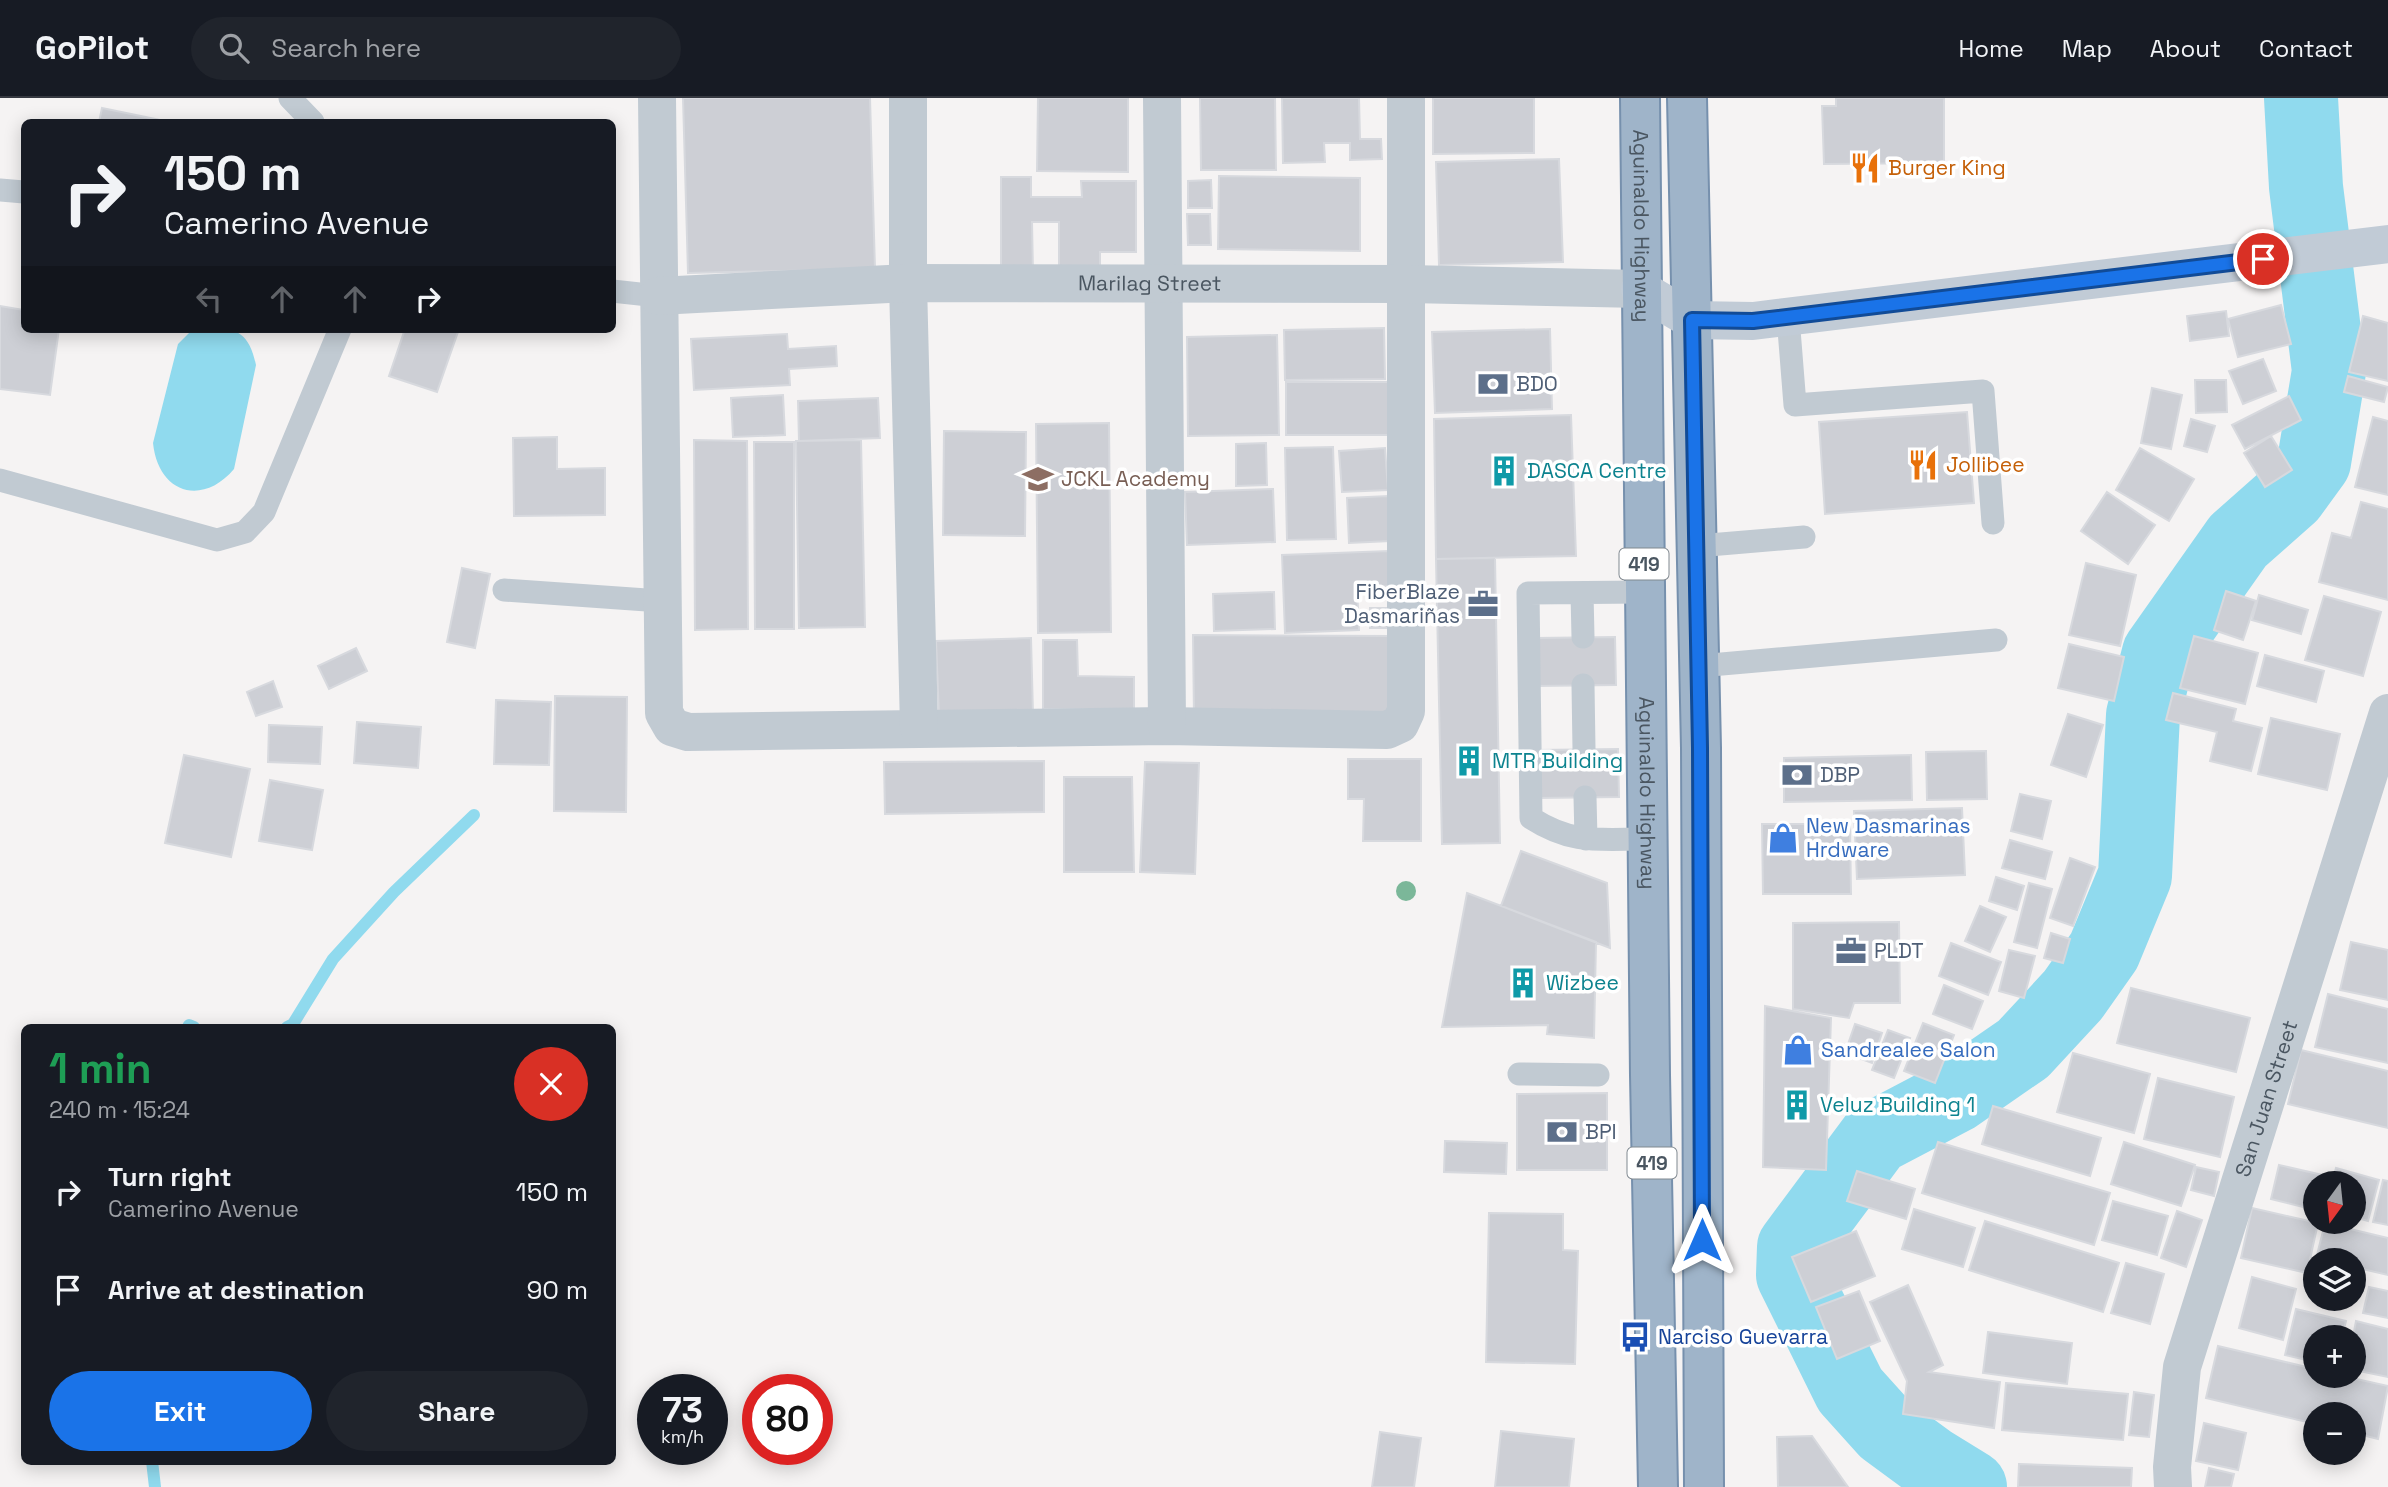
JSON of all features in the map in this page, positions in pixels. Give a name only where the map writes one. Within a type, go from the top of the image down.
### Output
[{"type":"highway","name":"Aguinaldo Highway","points":[[1640,98],[1647,839],[1658,1487]]},
{"type":"highway","name":"419","points":[[1687,98],[1699,666],[1704,1487]]},
{"type":"highway","points":[[1647,839],[1699,836]]},
{"type":"main road","points":[[1640,289],[1692,320],[1753,321],[2376,245]]},
{"type":"street","points":[[657,98],[664,713],[672,727],[688,732],[919,727],[1167,726],[1387,730],[1400,724],[1406,711],[1406,98]]},
{"type":"street","points":[[908,98],[908,283],[919,727]]},
{"type":"street","points":[[1162,98],[1167,726]]},
{"type":"street","name":"Marilag Street","points":[[658,296],[908,283],[1408,284],[1640,289]]},
{"type":"street","name":"San Juan Street","points":[[2173,1487],[2172,1468],[2182,1367],[2388,713]]},
{"type":"lane","points":[[290,98],[310,119]]},
{"type":"lane","points":[[0,190],[21,192]]},
{"type":"lane","points":[[616,291],[658,296]]},
{"type":"lane","points":[[1788,317],[1795,405],[1983,391],[1993,523]]},
{"type":"lane","points":[[0,480],[216,540],[245,532],[264,512],[338,333]]},
{"type":"lane","points":[[1697,546],[1804,537]]},
{"type":"lane","points":[[504,590],[661,601]]},
{"type":"lane","points":[[1644,592],[1528,593],[1531,818],[1556,834],[1586,839],[1647,839]]},
{"type":"lane","points":[[1582,593],[1583,637]]},
{"type":"lane","points":[[1699,666],[1996,640]]},
{"type":"lane","points":[[1583,685],[1584,749]]},
{"type":"lane","points":[[1585,797],[1586,839]]},
{"type":"lane","points":[[1519,1074],[1598,1075]]},
{"type":"water","points":[[189,333],[238,333],[252,351],[256,365],[234,469],[222,481],[196,491],[183,489],[163,474],[153,443],[178,344]]},
{"type":"building","points":[[683,98],[870,98],[875,269],[688,273]]},
{"type":"building","points":[[1038,98],[1128,98],[1128,172],[1037,171]]},
{"type":"building","points":[[1200,98],[1275,98],[1276,170],[1201,170]]},
{"type":"building","points":[[1282,98],[1359,98],[1360,139],[1381,139],[1382,159],[1350,160],[1350,143],[1324,143],[1325,162],[1283,163]]},
{"type":"building","points":[[1433,98],[1534,98],[1534,153],[1433,154]]},
{"type":"building","points":[[1836,98],[1944,98],[1944,163],[1824,164],[1822,106],[1836,106]]},
{"type":"building","points":[[102,108],[155,119],[100,119]]},
{"type":"building","points":[[1559,159],[1563,262],[1439,265],[1436,162]]},
{"type":"building","points":[[1219,176],[1360,178],[1360,251],[1218,249]]},
{"type":"building","points":[[1001,177],[1031,177],[1031,197],[1082,197],[1081,181],[1136,181],[1136,252],[1100,252],[1100,269],[1059,269],[1059,222],[1032,222],[1033,273],[1001,273]]},
{"type":"building","points":[[1211,180],[1212,208],[1188,208],[1188,181]]},
{"type":"building","points":[[1187,214],[1210,214],[1211,245],[1188,245]]},
{"type":"building","points":[[2281,305],[2291,344],[2238,357],[2228,319]]},
{"type":"building","points":[[0,306],[21,310],[21,333],[58,333],[50,395],[0,389]]},
{"type":"building","points":[[2226,311],[2229,336],[2190,341],[2187,316]]},
{"type":"building","points":[[2363,316],[2388,323],[2388,381],[2349,372]]},
{"type":"building","points":[[1384,328],[1385,379],[1285,380],[1284,330]]},
{"type":"building","name":"BDO","points":[[1550,329],[1552,409],[1435,413],[1432,332]]},
{"type":"building","points":[[404,333],[458,333],[437,392],[389,376]]},
{"type":"building","points":[[787,334],[788,349],[836,346],[837,366],[789,369],[790,385],[694,390],[691,339]]},
{"type":"building","points":[[1277,335],[1279,435],[1188,436],[1187,337]]},
{"type":"building","points":[[2263,359],[2276,391],[2243,404],[2229,371]]},
{"type":"building","points":[[2348,376],[2388,387],[2384,402],[2344,392]]},
{"type":"building","points":[[2195,380],[2226,380],[2227,412],[2196,413]]},
{"type":"building","points":[[1286,382],[1388,382],[1389,435],[1286,435]]},
{"type":"building","points":[[2152,388],[2182,395],[2171,449],[2141,443]]},
{"type":"building","points":[[783,395],[785,435],[733,437],[731,398]]},
{"type":"building","points":[[2289,396],[2301,420],[2245,449],[2232,425]]},
{"type":"building","points":[[878,398],[880,438],[799,441],[798,401]]},
{"type":"building","points":[[1967,412],[1974,503],[1825,514],[1819,422]]},
{"type":"building","name":"DASCA Centre","points":[[1571,415],[1576,556],[1436,559],[1434,419]]},
{"type":"building","points":[[2373,417],[2388,421],[2388,495],[2355,487]]},
{"type":"building","points":[[2191,419],[2215,426],[2207,452],[2184,446]]},
{"type":"building","points":[[1109,423],[1111,632],[1038,633],[1036,424]]},
{"type":"building","points":[[944,431],[1026,432],[1025,536],[943,535]]},
{"type":"building","points":[[2271,436],[2292,470],[2265,487],[2244,453]]},
{"type":"building","points":[[557,437],[557,469],[605,468],[605,515],[514,516],[513,438]]},
{"type":"building","points":[[694,440],[747,441],[748,629],[695,630]]},
{"type":"building","points":[[861,440],[865,627],[799,628],[796,441]]},
{"type":"building","points":[[754,442],[794,442],[794,629],[755,629]]},
{"type":"building","points":[[1266,443],[1267,485],[1236,486],[1236,444]]},
{"type":"building","points":[[1333,447],[1336,539],[1287,540],[1285,448]]},
{"type":"building","points":[[1385,448],[1388,490],[1342,492],[1339,451]]},
{"type":"building","points":[[2140,448],[2194,479],[2169,521],[2116,490]]},
{"type":"building","points":[[1273,489],[1275,542],[1187,545],[1185,492]]},
{"type":"building","points":[[2107,492],[2155,525],[2128,564],[2081,531]]},
{"type":"building","points":[[1388,496],[1390,541],[1349,543],[1347,498]]},
{"type":"building","points":[[2361,502],[2388,509],[2388,600],[2319,582],[2332,533],[2351,538]]},
{"type":"building","points":[[1389,551],[1391,586],[1357,588],[1359,630],[1285,633],[1282,555]]},
{"type":"building","name":"MTR Building","points":[[1495,558],[1500,843],[1442,844],[1436,559]]},
{"type":"building","points":[[2086,563],[2136,575],[2120,646],[2069,635]]},
{"type":"building","points":[[462,568],[490,574],[475,648],[447,642]]},
{"type":"building","points":[[2226,591],[2256,601],[2243,640],[2214,630]]},
{"type":"building","points":[[1274,592],[1275,629],[1214,631],[1213,594]]},
{"type":"building","points":[[2259,595],[2308,610],[2301,634],[2252,620]]},
{"type":"building","points":[[2324,596],[2381,612],[2363,676],[2305,660]]},
{"type":"building","points":[[1370,608],[1388,608],[1388,628],[1370,628]]},
{"type":"building","points":[[1193,635],[1391,636],[1391,717],[1194,717]]},
{"type":"building","points":[[2194,636],[2258,653],[2245,704],[2180,688]]},
{"type":"building","points":[[1615,637],[1616,685],[1536,686],[1535,638]]},
{"type":"building","points":[[1031,638],[1033,714],[939,716],[936,641]]},
{"type":"building","points":[[1043,640],[1077,640],[1078,676],[1134,677],[1134,709],[1043,709]]},
{"type":"building","points":[[2069,644],[2124,657],[2114,701],[2058,688]]},
{"type":"building","points":[[356,648],[367,671],[329,689],[318,666]]},
{"type":"building","points":[[2265,655],[2324,671],[2316,702],[2257,686]]},
{"type":"building","points":[[273,681],[282,707],[256,716],[247,692]]},
{"type":"building","points":[[2173,693],[2236,709],[2233,721],[2262,728],[2251,771],[2210,761],[2217,732],[2166,720]]},
{"type":"building","points":[[555,696],[627,697],[626,812],[554,811]]},
{"type":"building","points":[[496,700],[551,702],[549,765],[494,764]]},
{"type":"building","points":[[2068,714],[2103,725],[2086,777],[2051,765]]},
{"type":"building","points":[[2271,718],[2340,734],[2327,790],[2258,774]]},
{"type":"building","points":[[357,722],[421,727],[418,768],[354,763]]},
{"type":"building","points":[[269,725],[322,727],[320,764],[268,762]]},
{"type":"building","points":[[1618,749],[1619,797],[1538,798],[1537,750]]},
{"type":"building","points":[[1986,751],[1987,799],[1927,800],[1926,752]]},
{"type":"building","points":[[184,755],[250,769],[231,857],[165,843]]},
{"type":"building","points":[[1911,755],[1912,800],[1784,802],[1784,758]]},
{"type":"building","points":[[1348,759],[1421,759],[1421,841],[1363,841],[1364,799],[1348,799]]},
{"type":"building","points":[[1044,761],[1044,812],[885,814],[884,762]]},
{"type":"building","points":[[1145,762],[1199,763],[1195,874],[1140,872]]},
{"type":"building","points":[[1064,777],[1132,777],[1134,872],[1064,872]]},
{"type":"building","points":[[270,780],[323,790],[312,850],[259,841]]},
{"type":"building","points":[[2020,794],[2051,801],[2042,839],[2011,831]]},
{"type":"building","points":[[1962,808],[1965,875],[1857,879],[1854,811]]},
{"type":"building","points":[[1762,824],[1850,824],[1851,894],[1763,894]]},
{"type":"building","points":[[2010,840],[2052,852],[2045,879],[2002,868]]},
{"type":"building","points":[[1521,851],[1607,883],[1610,948],[1501,906]]},
{"type":"building","points":[[2070,858],[2095,867],[2073,926],[2050,918]]},
{"type":"building","points":[[1996,877],[2024,886],[2017,910],[1989,901]]},
{"type":"building","points":[[2029,883],[2052,889],[2037,948],[2014,942]]},
{"type":"building","name":"Wizbee","points":[[1467,893],[1596,942],[1594,1038],[1547,1034],[1548,1025],[1442,1027]]},
{"type":"building","points":[[1980,906],[2006,917],[1990,952],[1965,941]]},
{"type":"building","points":[[1899,922],[1900,1003],[1854,1003],[1849,1018],[1793,1009],[1793,923]]},
{"type":"building","points":[[2051,933],[2070,939],[2063,963],[2044,958]]},
{"type":"building","points":[[2351,942],[2388,950],[2388,1000],[2340,990]]},
{"type":"building","points":[[1951,943],[2001,962],[1988,995],[1939,976]]},
{"type":"building","points":[[2009,950],[2035,956],[2024,998],[1999,991]]},
{"type":"building","points":[[1944,985],[1983,1001],[1972,1029],[1933,1014]]},
{"type":"building","points":[[2131,988],[2250,1018],[2236,1072],[2117,1043]]},
{"type":"building","points":[[2328,994],[2388,1009],[2388,1063],[2315,1047]]},
{"type":"building","name":"Veluz Building 1","points":[[1765,1006],[1831,1018],[1826,1170],[1763,1167]]},
{"type":"building","points":[[1923,1023],[1954,1035],[1935,1083],[1904,1071]]},
{"type":"building","points":[[1855,1024],[1882,1033],[1872,1063],[1845,1053]]},
{"type":"building","points":[[1888,1030],[1910,1038],[1894,1078],[1872,1070]]},
{"type":"building","points":[[2301,1050],[2388,1071],[2388,1128],[2288,1104]]},
{"type":"building","points":[[2073,1053],[2150,1074],[2134,1133],[2057,1112]]},
{"type":"building","points":[[2158,1078],[2234,1097],[2220,1157],[2144,1139]]},
{"type":"building","name":"BPI","points":[[1607,1093],[1607,1170],[1517,1170],[1517,1094]]},
{"type":"building","points":[[1993,1106],[2101,1138],[2090,1176],[1982,1144]]},
{"type":"building","points":[[1445,1141],[1507,1143],[1506,1174],[1444,1172]]},
{"type":"building","points":[[1938,1142],[2110,1193],[2094,1245],[1922,1193]]},
{"type":"building","points":[[2124,1142],[2195,1165],[2181,1206],[2111,1184]]},
{"type":"building","points":[[2279,1165],[2305,1171],[2303,1171],[2303,1207],[2271,1199]]},
{"type":"building","points":[[2196,1167],[2219,1172],[2214,1196],[2191,1190]]},
{"type":"building","points":[[1857,1171],[1915,1189],[1906,1219],[1847,1201]]},
{"type":"building","points":[[2366,1176],[2379,1180],[2366,1220]]},
{"type":"building","points":[[2383,1180],[2388,1181],[2388,1225],[2373,1222]]},
{"type":"building","points":[[2113,1201],[2168,1216],[2157,1255],[2102,1240]]},
{"type":"building","points":[[2252,1208],[2303,1220],[2303,1234],[2316,1234],[2312,1248],[2303,1248],[2303,1272],[2241,1258]]},
{"type":"building","points":[[1914,1209],[1975,1228],[1963,1267],[1902,1249]]},
{"type":"building","points":[[2177,1211],[2202,1220],[2186,1267],[2161,1258]]},
{"type":"building","points":[[1489,1213],[1563,1214],[1563,1250],[1578,1251],[1575,1364],[1486,1362]]},
{"type":"building","points":[[1985,1221],[2119,1263],[2103,1312],[1969,1270]]},
{"type":"building","points":[[1856,1231],[1875,1276],[1811,1302],[1792,1257]]},
{"type":"building","points":[[2366,1233],[2388,1238],[2388,1275],[2366,1270],[2366,1248],[2319,1248],[2322,1234]]},
{"type":"building","points":[[2126,1263],[2164,1274],[2150,1324],[2111,1313]]},
{"type":"building","points":[[2252,1277],[2296,1289],[2283,1340],[2239,1328]]},
{"type":"building","points":[[1908,1285],[1943,1365],[1929,1372],[2000,1382],[1994,1428],[1903,1414],[1907,1381],[1870,1302]]},
{"type":"building","points":[[2369,1287],[2388,1291],[2388,1318],[2363,1313],[2366,1311]]},
{"type":"building","points":[[1859,1291],[1880,1341],[1837,1359],[1816,1307]]},
{"type":"building","points":[[2296,1309],[2346,1321],[2345,1325],[2303,1325],[2303,1359],[2285,1355]]},
{"type":"building","points":[[2356,1321],[2388,1329],[2388,1377],[2366,1372],[2366,1325],[2355,1325]]},
{"type":"building","points":[[1988,1332],[2072,1343],[2067,1384],[1983,1373]]},
{"type":"building","points":[[2218,1346],[2303,1366],[2303,1388],[2366,1388],[2366,1381],[2388,1386],[2378,1439],[2366,1436],[2366,1402],[2303,1402],[2303,1421],[2206,1398]]},
{"type":"building","points":[[2006,1383],[2128,1394],[2123,1440],[2002,1430]]},
{"type":"building","points":[[2134,1392],[2154,1395],[2149,1437],[2129,1435]]},
{"type":"building","points":[[2204,1423],[2246,1433],[2238,1470],[2196,1461]]},
{"type":"building","points":[[1501,1431],[1574,1439],[1569,1487],[1495,1487]]},
{"type":"building","points":[[1380,1432],[1421,1438],[1414,1487],[1372,1487]]},
{"type":"building","points":[[1812,1436],[1848,1487],[1778,1487],[1777,1437]]},
{"type":"building","points":[[2019,1464],[2132,1468],[2131,1487],[2018,1487]]},
{"type":"building","points":[[2209,1468],[2234,1474],[2231,1487],[2205,1487]]},
{"type":"waterway","points":[[1970,1487],[1886,1430],[1850,1390],[1793,1275],[1794,1247],[1875,1138],[1955,1096],[2023,1049],[2073,995],[2104,951],[2135,876],[2143,715],[2159,653],[2238,541],[2290,495],[2314,462],[2329,371],[2306,187],[2301,98]]},
{"type":"waterway","points":[[293,1024],[333,959],[394,892],[474,815]]},
{"type":"waterway","points":[[152,1465],[155,1487]]},
{"type":"place","name":"Burger King","points":[[1865,168]]},
{"type":"place","name":"BDO","points":[[1493,384]]},
{"type":"place","name":"Jollibee","points":[[1923,465]]},
{"type":"place","name":"DASCA Centre","points":[[1504,471]]},
{"type":"place","name":"JCKL Academy","points":[[1038,479]]},
{"type":"place","name":"FiberBlaze Dasmariñas","points":[[1483,604]]},
{"type":"place","name":"MTR Building","points":[[1469,761]]},
{"type":"place","name":"DBP","points":[[1797,775]]},
{"type":"place","name":"New Dasmarinas Hrdware","points":[[1783,838]]},
{"type":"place","name":"PLDT","points":[[1851,951]]},
{"type":"place","name":"Wizbee","points":[[1523,983]]},
{"type":"place","name":"Sandrealee Salon","points":[[1798,1050]]},
{"type":"place","name":"Veluz Building 1","points":[[1797,1105]]},
{"type":"place","name":"BPI","points":[[1562,1132]]},
{"type":"place","name":"Narciso Guevarra","points":[[1635,1337]]},
{"type":"route","points":[[1702,1240],[1700,748],[1692,320],[1753,321],[2263,259]]}]
